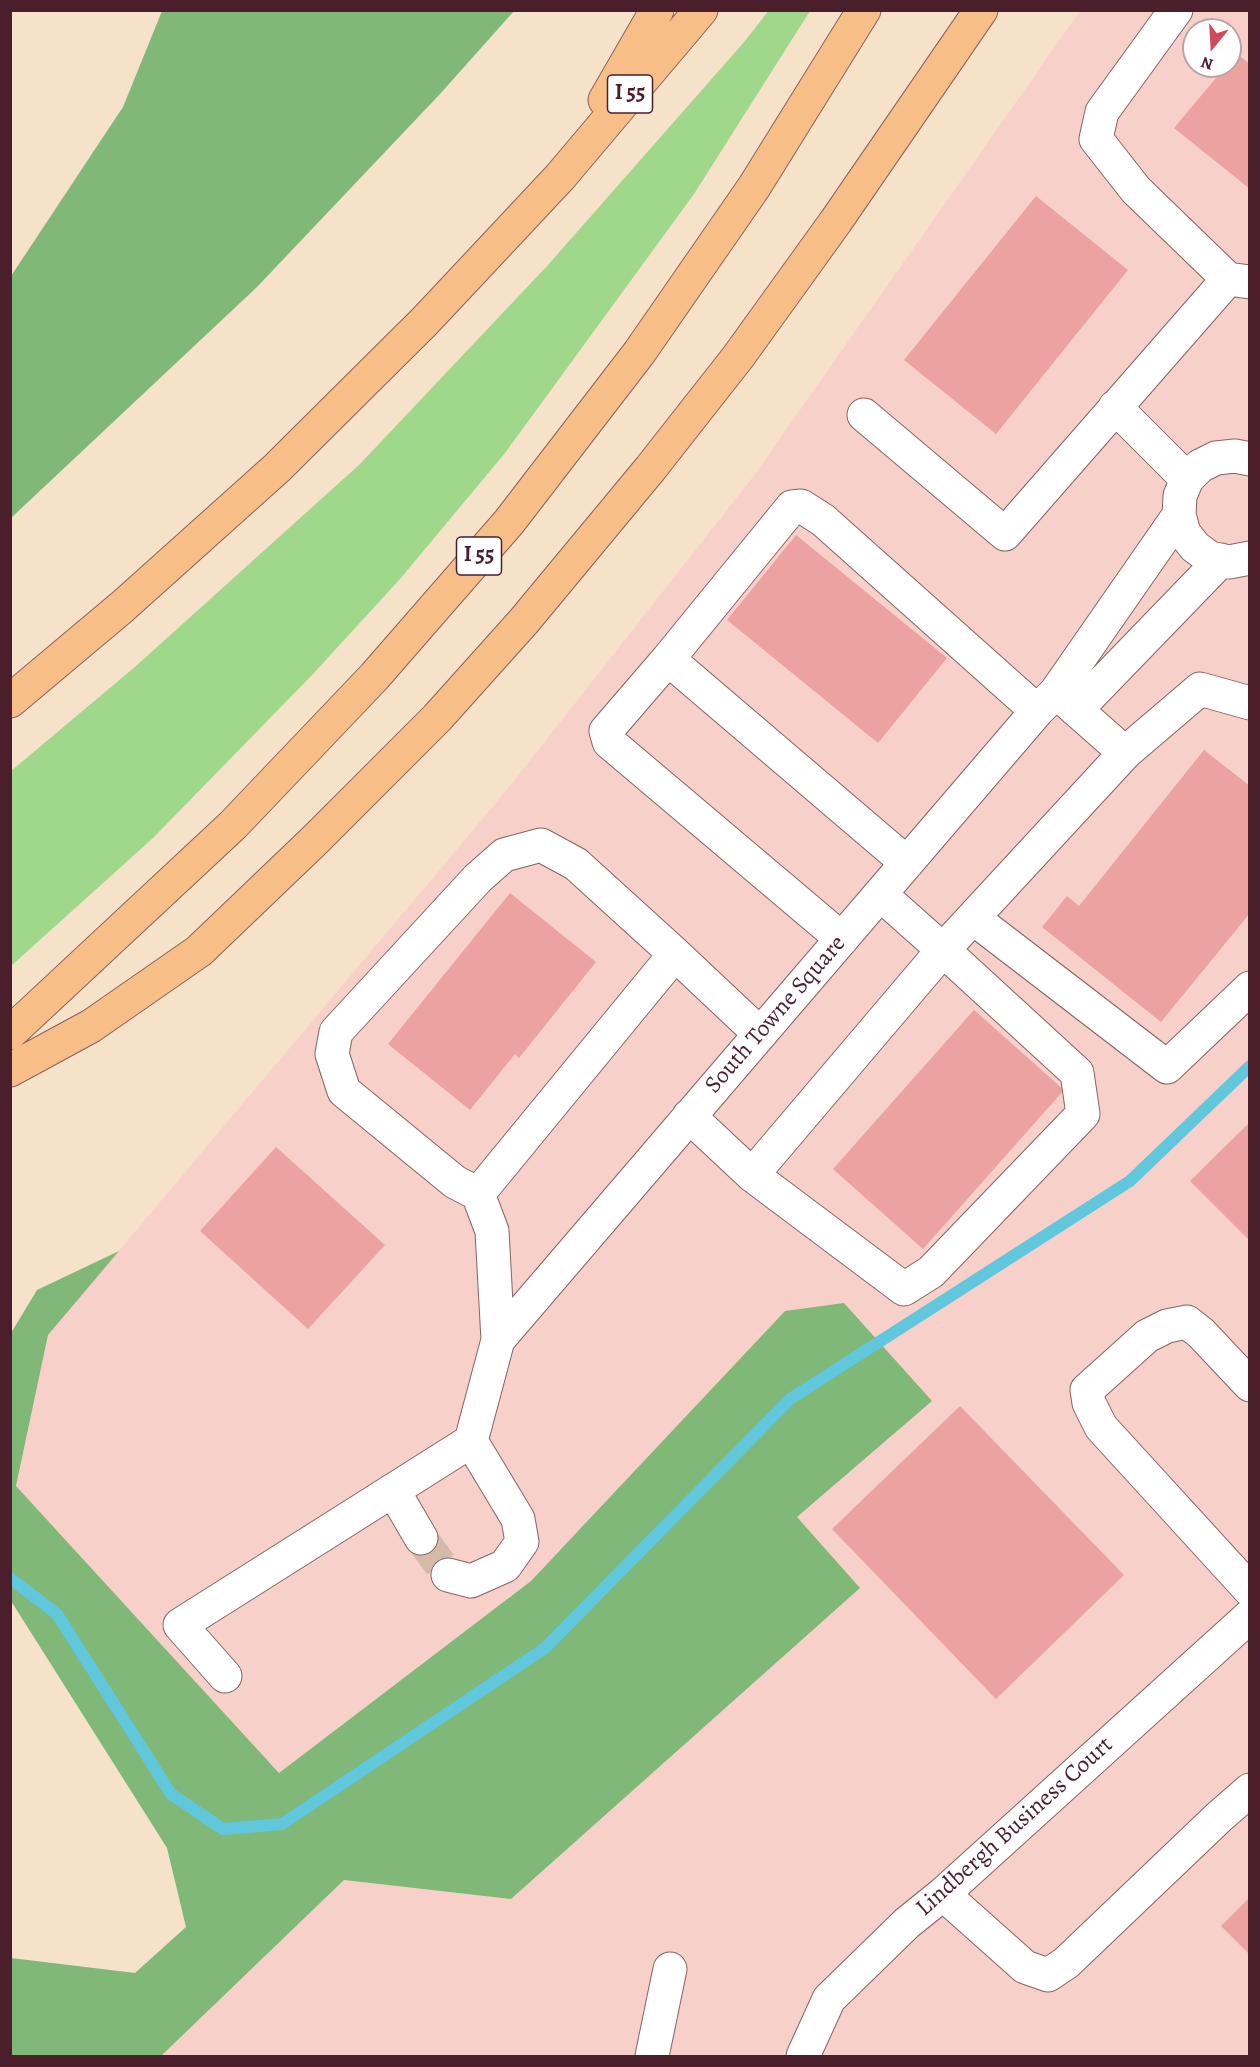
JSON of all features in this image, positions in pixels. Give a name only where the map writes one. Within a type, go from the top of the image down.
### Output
[{"type":"highway","points":[[560,177],[657,10]]},
{"type":"highway","name":"I 55","points":[[10,701],[122,607],[277,468],[425,321],[560,177],[701,10]]},
{"type":"highway","name":"I 55","points":[[10,1033],[233,825],[374,677],[509,522],[639,353],[754,187],[864,10]]},
{"type":"highway","points":[[10,1070],[91,1026],[199,951],[315,840],[437,718],[524,621],[628,496],[738,357],[836,221],[981,10]]},
{"type":"lane","points":[[864,415],[1005,534],[1116,407],[1239,280],[1136,190],[1096,139],[1102,112],[1176,10]]},
{"type":"lane","points":[[1116,407],[1187,479],[1200,466],[1216,458],[1245,452]]},
{"type":"lane","name":"South Towne Square","points":[[1187,479],[1180,496],[1179,515],[1184,533],[1195,547],[1210,558],[1235,559]]},
{"type":"lane","points":[[842,939],[609,742],[606,731],[792,507],[801,506],[823,520],[1056,704],[1125,753]]},
{"type":"lane","name":"South Towne Square","points":[[1056,704],[1179,515]]},
{"type":"lane","name":"South Towne Square","points":[[498,1340],[907,863],[1056,704],[1235,559]]},
{"type":"lane","points":[[668,659],[907,863]]},
{"type":"lane","points":[[752,1175],[943,950],[1125,753],[1200,689],[1250,703]]},
{"type":"lane","points":[[225,1676],[180,1625],[471,1441],[498,1340],[492,1231],[478,1194],[455,1182],[344,1091],[332,1054],[336,1032],[478,878],[504,855],[541,845],[576,864],[760,1034]]},
{"type":"lane","points":[[689,1116],[752,1175],[904,1289],[932,1272],[1083,1114],[1077,1073],[880,894]]},
{"type":"lane","points":[[973,918],[1167,1067],[1250,988]]},
{"type":"lane","points":[[478,1194],[675,954]]},
{"type":"lane","points":[[1250,1385],[1201,1333],[1187,1322],[1167,1326],[1147,1336],[1088,1390],[1089,1403],[1101,1427],[1250,1590]]},
{"type":"lane","points":[[448,1575],[471,1581],[505,1566],[522,1542],[518,1519],[471,1441]]},
{"type":"lane","points":[[393,1490],[421,1538]]},
{"type":"lane","name":"Lindbergh Business Court","points":[[803,2056],[829,1999],[907,1923],[943,1894],[1250,1616]]},
{"type":"lane","points":[[943,1894],[1025,1967],[1048,1975],[1066,1963],[1250,1790]]},
{"type":"lane","points":[[652,2056],[670,1969]]},
{"type":"shaded area","points":[[1080,11],[1249,11],[1249,2056],[161,2056],[344,1880],[511,1899],[859,1588],[796,1517],[932,1401],[785,1311],[531,1581],[279,1773],[16,1486],[48,1335],[506,791],[753,477]]},
{"type":"green space","points":[[769,10],[810,11],[694,194],[505,453],[400,579],[313,674],[153,838],[11,966],[11,771],[136,666],[360,464],[548,265],[745,41]]},
{"type":"green space","points":[[162,11],[514,11],[440,94],[257,287],[11,518],[11,276],[123,107]]},
{"type":"green space","points":[[119,1251],[48,1335],[16,1486],[279,1773],[531,1581],[785,1311],[844,1303],[932,1401],[797,1517],[860,1588],[511,1899],[344,1880],[161,2056],[11,2056],[11,1958],[135,1973],[186,1927],[167,1848],[11,1601],[11,1333],[37,1290]]},
{"type":"building","points":[[1242,58],[1250,64],[1250,189],[1174,128],[1216,78],[1242,78]]},
{"type":"building","points":[[1036,196],[1128,270],[996,434],[904,360]]},
{"type":"building","points":[[796,535],[947,658],[878,743],[727,620]]},
{"type":"building","points":[[1204,750],[1250,786],[1250,913],[1161,1022],[1042,927],[1067,896],[1079,906]]},
{"type":"building","points":[[510,893],[596,962],[519,1058],[515,1054],[470,1110],[388,1044]]},
{"type":"building","points":[[974,1010],[1064,1090],[923,1249],[833,1169]]},
{"type":"building","points":[[1250,1122],[1250,1241],[1190,1181]]},
{"type":"building","points":[[276,1147],[385,1245],[308,1329],[200,1231]]},
{"type":"building","points":[[960,1406],[1124,1575],[996,1699],[832,1529]]},
{"type":"building","points":[[1250,1897],[1250,1955],[1221,1926]]},
{"type":"waterway","points":[[10,1578],[57,1614],[171,1794],[223,1829],[282,1824],[545,1648],[790,1399],[1130,1181],[1250,1066]]},
{"type":"tunnel","points":[[421,1538],[448,1575]]}]
